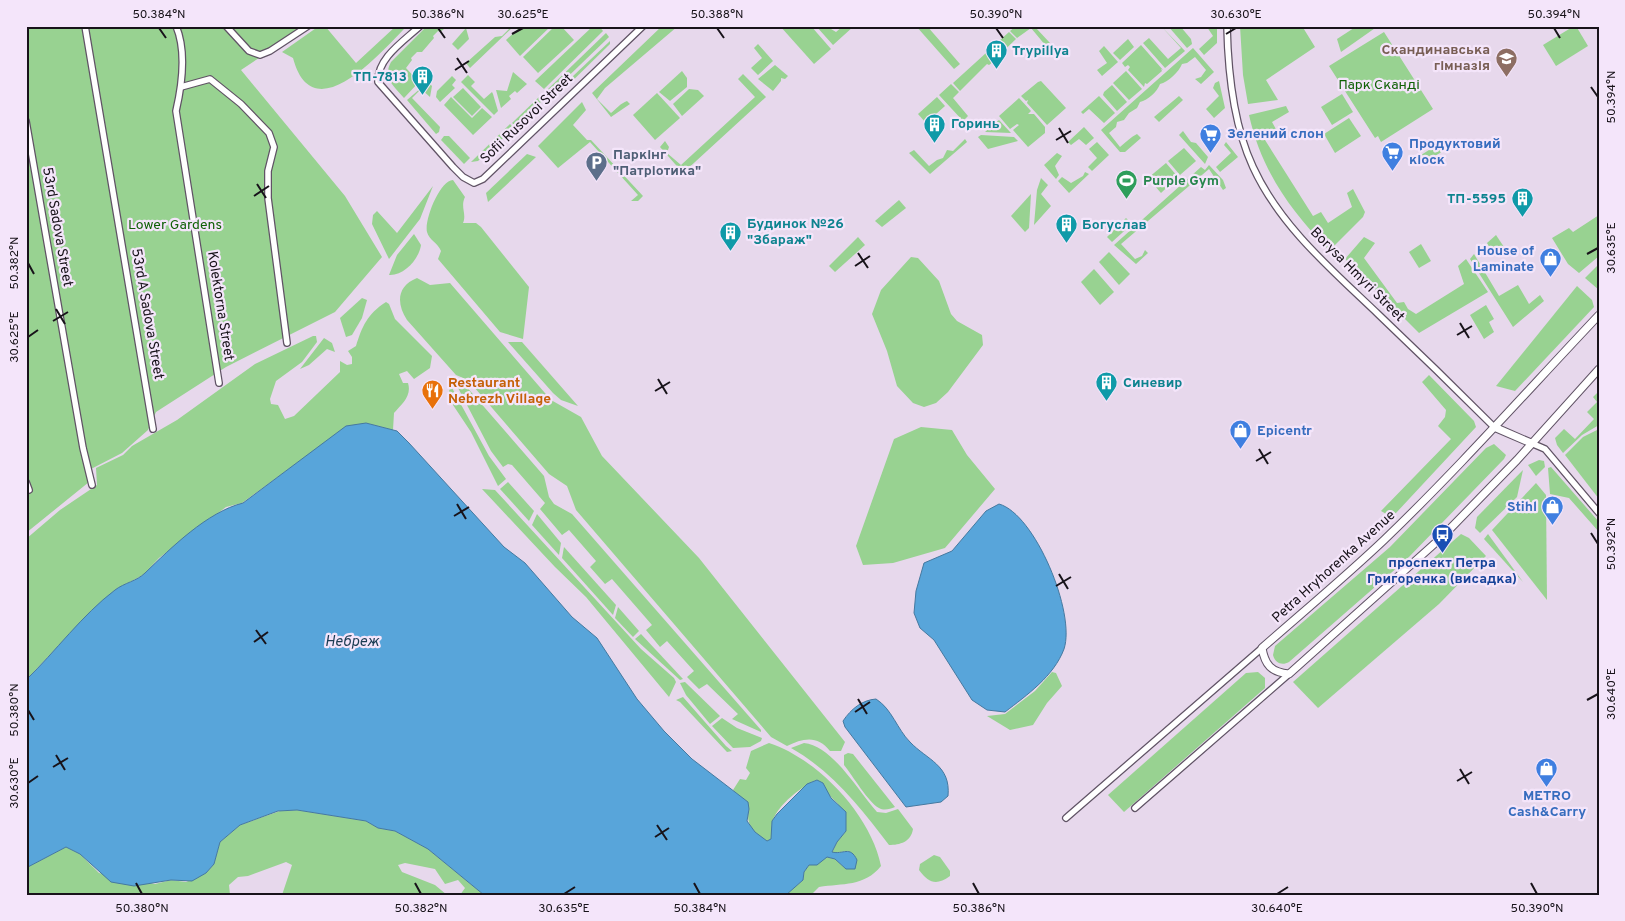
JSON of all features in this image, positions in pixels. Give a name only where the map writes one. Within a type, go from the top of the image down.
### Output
[{"type":"street","name":"53rd A Sadova Street","points":[[85,26],[153,429]]},
{"type":"street","name":"Kolektorna Street","points":[[176,26],[181,39],[181,87],[176,111],[219,383]]},
{"type":"street","points":[[226,26],[249,51],[264,55],[308,26]]},
{"type":"street","name":"Sofii Rusovoi Street","points":[[420,26],[380,67],[378,82],[458,172],[474,183],[483,178],[643,26]]},
{"type":"street","name":"Borysa Hmyri Street","points":[[1227,26],[1229,71],[1240,127],[1247,154],[1264,187],[1282,214],[1315,254],[1494,428]]},
{"type":"street","points":[[181,87],[210,78],[241,104],[269,133],[274,147],[268,171],[268,198],[287,343]]},
{"type":"street","name":"53rd Sadova Street","points":[[26,121],[83,448],[92,485]]},
{"type":"street","name":"Petra Hryhorenka Avenue","points":[[1066,818],[1383,541],[1494,428],[1599,315]]},
{"type":"street","points":[[1135,808],[1415,564],[1473,506],[1599,369]]},
{"type":"street","points":[[1494,428],[1545,450],[1599,513]]},
{"type":"street","points":[[26,482],[29,490]]},
{"type":"street","points":[[1262,648],[1264,657],[1271,669],[1275,672],[1289,674]]},
{"type":"green space","name":"Lower Gardens","points":[[26,26],[307,26],[241,70],[345,196],[382,257],[335,312],[226,367],[156,412],[148,430],[122,453],[91,469],[89,482],[26,533]]},
{"type":"green space","points":[[319,26],[325,26],[356,63],[396,26],[407,26],[365,67],[348,80],[331,87],[316,88],[303,79],[293,58],[282,52]]},
{"type":"green space","points":[[427,26],[448,26],[440,32],[438,31],[422,52],[417,52],[411,58],[412,60],[406,68],[419,82],[404,98],[389,78],[389,68],[391,62]]},
{"type":"green space","points":[[514,26],[470,68],[466,63],[495,37],[502,36]]},
{"type":"green space","points":[[521,26],[551,26],[520,56],[506,40]]},
{"type":"green space","points":[[555,26],[561,26],[574,40],[538,73],[523,57]]},
{"type":"green space","points":[[593,26],[599,26],[603,31],[544,89],[535,81]]},
{"type":"green space","points":[[662,26],[678,26],[605,88],[597,99],[611,113],[627,101],[630,104],[611,117],[592,93]]},
{"type":"green space","points":[[780,26],[811,26],[831,49],[814,64]]},
{"type":"green space","points":[[816,26],[826,26],[836,32],[843,26],[854,26],[833,45]]},
{"type":"green space","points":[[916,26],[927,26],[960,64],[954,69]]},
{"type":"green space","points":[[1016,26],[1038,26],[1036,28],[1050,43],[1046,46],[1031,28],[1017,38],[1010,31]]},
{"type":"green space","points":[[1161,26],[1185,51],[1165,68],[1143,43],[1149,38],[1168,59],[1181,48]]},
{"type":"green space","points":[[1168,26],[1180,26],[1191,39],[1192,44],[1187,48]]},
{"type":"green space","points":[[1215,26],[1217,29],[1217,43],[1204,55],[1199,49],[1213,36],[1207,27]]},
{"type":"green space","points":[[1240,26],[1302,26],[1315,47],[1266,80],[1278,100],[1248,104],[1243,75]]},
{"type":"green space","points":[[1357,26],[1378,26],[1341,52],[1337,39]]},
{"type":"green space","points":[[1576,26],[1588,46],[1556,66],[1543,45]]},
{"type":"green space","points":[[466,28],[469,39],[458,50],[452,44]]},
{"type":"green space","points":[[1009,32],[1016,39],[994,60],[987,52]]},
{"type":"green space","name":"Парк Сканді","points":[[1384,32],[1433,109],[1381,142],[1378,136],[1375,138],[1329,66]]},
{"type":"green space","points":[[606,33],[609,37],[551,93],[547,90]]},
{"type":"green space","points":[[1128,39],[1134,47],[1120,60],[1113,53]]},
{"type":"green space","points":[[610,41],[610,44],[557,96],[553,95]]},
{"type":"green space","points":[[758,44],[773,61],[758,75],[751,68],[762,58],[754,48]]},
{"type":"green space","points":[[1141,45],[1163,70],[1161,69],[1162,71],[1147,84],[1145,83],[1144,87],[1128,70],[1130,67],[1128,65],[1125,67],[1122,63]]},
{"type":"green space","points":[[1104,46],[1118,62],[1102,76],[1097,70],[1107,63],[1099,51]]},
{"type":"green space","points":[[1193,48],[1214,72],[1201,84],[1195,79],[1201,77],[1206,70],[1195,57],[1182,64],[1173,76],[1160,84],[1154,93],[1140,102],[1137,108],[1129,113],[1124,120],[1117,122],[1116,127],[1109,133],[1120,147],[1137,134],[1141,138],[1125,152],[1120,152],[1101,130]]},
{"type":"green space","points":[[986,53],[993,62],[989,65],[987,64],[960,91],[953,83]]},
{"type":"green space","points":[[775,65],[788,76],[785,79],[781,78],[781,81],[773,91],[758,79]]},
{"type":"green space","points":[[682,71],[687,78],[687,87],[670,101],[659,92]]},
{"type":"green space","points":[[1126,71],[1142,89],[1129,100],[1113,83]]},
{"type":"green space","points":[[513,72],[527,84],[517,93],[515,91],[509,96],[511,99],[501,108],[496,90],[507,91]]},
{"type":"green space","points":[[743,74],[766,97],[683,173],[660,147],[665,141],[669,147],[667,153],[681,165],[755,97],[738,79]]},
{"type":"green space","points":[[468,75],[475,82],[471,86],[484,99],[492,92],[498,111],[494,115],[461,82]]},
{"type":"green space","points":[[452,76],[456,80],[452,85],[455,88],[440,102],[436,97],[437,91]]},
{"type":"green space","points":[[1041,81],[1066,108],[1047,125],[1027,103],[1028,100],[1026,101],[1021,96]]},
{"type":"green space","points":[[1219,81],[1225,108],[1214,118],[1206,109],[1219,96],[1213,88],[1215,83]]},
{"type":"green space","points":[[428,82],[432,86],[430,97],[421,89],[412,98],[440,127],[439,132],[436,134],[407,100]]},
{"type":"green space","points":[[951,84],[959,92],[953,98],[968,116],[963,121],[939,95]]},
{"type":"green space","points":[[1112,85],[1127,102],[1117,111],[1103,95]]},
{"type":"green space","points":[[463,88],[481,107],[472,116],[453,97]]},
{"type":"green space","points":[[689,89],[698,90],[704,96],[682,116],[673,104]]},
{"type":"green space","points":[[657,93],[680,118],[655,140],[633,115]]},
{"type":"green space","points":[[1342,94],[1353,112],[1332,125],[1321,107]]},
{"type":"green space","points":[[540,96],[544,99],[516,126],[512,123]]},
{"type":"green space","points":[[1099,96],[1115,113],[1104,123],[1089,109],[1083,114],[1081,112]]},
{"type":"green space","points":[[1179,96],[1183,100],[1159,122],[1154,117]]},
{"type":"green space","points":[[451,97],[472,118],[482,108],[492,117],[473,135],[444,105]]},
{"type":"green space","points":[[937,97],[945,106],[926,123],[918,114]]},
{"type":"green space","points":[[1019,98],[1031,111],[1028,114],[1034,114],[1045,127],[1045,133],[1028,147],[1013,130],[1019,125],[1017,124],[1010,129],[999,116]]},
{"type":"green space","points":[[582,102],[586,110],[573,125],[587,140],[591,140],[643,196],[638,201],[631,201],[638,195],[590,142],[558,168],[538,146]]},
{"type":"green space","points":[[1286,106],[1289,112],[1272,122],[1277,131],[1265,140],[1313,216],[1321,212],[1328,223],[1352,207],[1347,193],[1353,189],[1365,212],[1363,217],[1331,249],[1327,248],[1300,218],[1278,187],[1254,135],[1249,115]]},
{"type":"green space","points":[[1349,118],[1361,136],[1335,153],[1324,134]]},
{"type":"green space","points":[[999,120],[1011,133],[985,132]]},
{"type":"green space","points":[[510,124],[514,128],[478,161],[471,162]]},
{"type":"green space","points":[[1084,127],[1094,138],[1086,145],[1079,139],[1071,145],[1068,142]]},
{"type":"green space","points":[[1183,131],[1191,142],[1196,143],[1208,157],[1205,164],[1179,135]]},
{"type":"green space","points":[[981,135],[1014,137],[1018,141],[988,149],[978,137]]},
{"type":"green space","points":[[444,136],[449,136],[470,158],[464,164],[441,140]]},
{"type":"green space","points":[[965,139],[967,142],[930,174],[909,153],[914,150],[929,166],[943,158],[947,150],[953,151]]},
{"type":"green space","points":[[1097,142],[1109,155],[1092,171],[1088,167],[1097,158],[1089,149]]},
{"type":"green space","points":[[1226,142],[1238,157],[1220,172],[1216,167],[1231,153],[1224,145]]},
{"type":"green space","points":[[1442,142],[1446,149],[1426,162],[1421,155]]},
{"type":"green space","points":[[1184,148],[1196,161],[1180,175],[1168,161]]},
{"type":"green space","points":[[1057,153],[1062,156],[1055,166],[1059,175],[1056,179],[1044,165]]},
{"type":"green space","points":[[527,154],[536,157],[488,202],[486,193]]},
{"type":"green space","points":[[1166,163],[1178,177],[1161,193],[1148,178]]},
{"type":"green space","points":[[1209,165],[1223,180],[1226,188],[1223,190],[1209,169],[1121,244],[1135,259],[1142,256],[1145,250],[1148,253],[1136,264],[1114,245],[1201,167],[1205,170]]},
{"type":"green space","points":[[1085,172],[1089,174],[1069,193],[1058,181],[1062,177],[1071,183],[1083,176]]},
{"type":"green space","points":[[1041,178],[1048,185],[1041,194],[1051,206],[1034,225],[1037,190]]},
{"type":"green space","points":[[453,180],[465,197],[463,223],[476,223],[481,227],[529,287],[523,339],[500,332],[438,259],[441,251],[428,235],[428,219],[438,193],[443,186]]},
{"type":"green space","points":[[433,186],[420,219],[389,259],[372,224],[373,215],[377,211],[397,233]]},
{"type":"green space","points":[[1031,194],[1029,228],[1025,232],[1011,216]]},
{"type":"green space","points":[[899,200],[906,208],[882,227],[875,221]]},
{"type":"green space","points":[[1599,215],[1599,256],[1579,273],[1568,264],[1552,238],[1569,228],[1573,232]]},
{"type":"green space","points":[[1126,218],[1132,224],[1112,242],[1107,237]]},
{"type":"green space","points":[[414,234],[421,245],[414,261],[400,273],[389,275],[397,255]]},
{"type":"green space","points":[[1496,235],[1504,247],[1494,255],[1487,243]]},
{"type":"green space","points":[[858,237],[865,245],[835,272],[829,266]]},
{"type":"green space","points":[[1364,237],[1375,243],[1364,258],[1397,303],[1404,302],[1408,309],[1416,314],[1464,284],[1458,266],[1466,259],[1488,292],[1419,333],[1345,259]]},
{"type":"green space","points":[[1421,244],[1431,261],[1419,268],[1409,252]]},
{"type":"green space","points":[[1109,252],[1130,274],[1119,285],[1099,262]]},
{"type":"green space","points":[[1474,254],[1499,296],[1518,285],[1529,304],[1540,295],[1544,301],[1513,327],[1470,259]]},
{"type":"green space","points":[[911,257],[918,258],[939,281],[951,314],[957,321],[982,335],[983,345],[948,392],[936,403],[924,407],[913,403],[897,386],[887,351],[872,314],[881,290]]},
{"type":"green space","points":[[1599,264],[1599,290],[1585,278]]},
{"type":"green space","points":[[1094,269],[1114,292],[1100,305],[1081,282]]},
{"type":"green space","points":[[417,278],[430,285],[450,283],[551,400],[581,417],[602,456],[699,558],[845,742],[841,751],[830,751],[815,740],[799,741],[787,746],[771,737],[576,510],[567,486],[549,474],[468,380],[456,375],[407,320],[403,314],[400,296],[405,286]]},
{"type":"green space","points":[[1577,286],[1592,300],[1594,307],[1515,391],[1496,386]]},
{"type":"green space","points":[[362,298],[367,300],[362,318],[352,335],[346,337],[340,318]]},
{"type":"green space","points":[[386,302],[389,304],[395,319],[432,356],[430,368],[414,379],[407,371],[399,374],[403,383],[408,383],[409,392],[406,400],[394,413],[393,430],[366,423],[290,468],[242,503],[226,507],[159,558],[143,575],[115,590],[79,624],[26,680],[26,539],[60,510],[97,485],[96,468],[123,455],[132,446],[177,420],[255,364],[316,336],[317,342],[302,362],[276,381],[270,399],[271,404],[278,405],[285,419],[294,416],[340,372],[340,361],[347,365],[352,364],[352,357],[348,351],[356,346],[363,327],[370,316]]},
{"type":"green space","points":[[1486,305],[1494,319],[1489,322],[1494,332],[1484,339],[1470,315]]},
{"type":"green space","points":[[324,338],[332,343],[335,352],[327,349],[309,365],[300,369]]},
{"type":"green space","points":[[508,342],[522,342],[578,406],[561,400],[553,393]]},
{"type":"green space","points":[[1429,375],[1474,421],[1476,427],[1396,513],[1388,515],[1381,511],[1451,439],[1438,426],[1445,417],[1446,410],[1422,382]]},
{"type":"green space","points":[[457,380],[465,385],[544,476],[549,497],[554,504],[572,514],[761,732],[732,719],[738,714],[707,684],[699,689],[687,677],[694,671],[667,641],[660,647],[646,630],[652,625],[612,579],[605,584],[590,567],[596,561],[569,530],[562,535],[540,509],[545,503],[512,465],[508,464],[503,467],[491,451],[456,384]]},
{"type":"green space","points":[[451,386],[489,456],[506,479],[498,486],[471,432],[451,402],[449,391]]},
{"type":"green space","points":[[1599,391],[1599,425],[1582,435],[1563,453],[1557,445],[1555,438],[1564,429],[1575,439],[1594,419],[1587,412],[1597,402],[1593,397]]},
{"type":"green space","points":[[921,427],[952,430],[967,455],[995,489],[945,548],[893,563],[863,565],[856,546],[894,439]]},
{"type":"green space","points":[[1599,429],[1599,499],[1565,455],[1583,437]]},
{"type":"green space","points":[[1494,444],[1506,455],[1504,459],[1407,559],[1289,662],[1281,664],[1277,662],[1273,655],[1275,646],[1390,547],[1486,448]]},
{"type":"green space","points":[[1539,460],[1544,461],[1545,467],[1536,476],[1528,465]]},
{"type":"green space","points":[[1551,467],[1599,522],[1599,532],[1569,498],[1550,494],[1548,468]]},
{"type":"green space","points":[[1523,470],[1517,497],[1480,533],[1475,528],[1477,517]]},
{"type":"green space","points":[[508,482],[534,511],[529,521],[500,489]]},
{"type":"green space","points":[[1536,483],[1546,495],[1547,600],[1492,530]]},
{"type":"green space","points":[[482,489],[495,490],[641,649],[674,678],[676,682],[669,697],[586,597],[555,567]]},
{"type":"green space","points":[[537,514],[561,543],[559,555],[532,525]]},
{"type":"green space","points":[[1461,534],[1469,538],[1486,556],[1439,604],[1318,708],[1293,682]]},
{"type":"green space","points":[[1488,534],[1523,582],[1484,539]]},
{"type":"green space","points":[[564,547],[616,605],[613,615],[562,558]]},
{"type":"green space","points":[[618,607],[639,631],[633,637],[615,618]]},
{"type":"green space","points":[[641,634],[683,679],[680,680],[635,639]]},
{"type":"green space","points":[[1052,672],[1056,673],[1062,686],[1047,703],[1033,725],[1010,730],[987,716],[1005,714],[1035,691]]},
{"type":"green space","points":[[1258,672],[1265,678],[1265,688],[1124,812],[1108,795],[1246,673]]},
{"type":"green space","points":[[685,682],[720,716],[710,724],[686,695],[680,683]]},
{"type":"green space","points":[[683,697],[732,751],[727,752],[676,700]]},
{"type":"green space","points":[[722,718],[737,728],[762,738],[761,741],[750,747],[733,748],[712,726]]},
{"type":"green space","points":[[769,743],[806,762],[840,791],[854,809],[875,847],[881,866],[868,878],[853,883],[819,887],[811,895],[786,895],[803,880],[804,872],[809,865],[827,857],[835,859],[846,869],[855,869],[849,851],[832,853],[837,842],[846,831],[838,804],[827,793],[823,783],[816,780],[797,792],[780,808],[772,823],[771,840],[767,841],[752,828],[748,820],[749,809],[733,790],[740,779],[746,780],[750,773],[746,768],[751,751]]},
{"type":"green space","points":[[804,743],[815,746],[835,761],[877,812],[886,813],[898,809],[913,829],[910,837],[901,843],[889,845],[868,817],[833,779],[806,757],[791,748]]},
{"type":"green space","points":[[848,753],[853,754],[895,807],[881,809],[870,800],[844,765],[844,755]]},
{"type":"green space","points":[[297,810],[366,821],[378,828],[395,831],[428,849],[484,895],[460,895],[465,888],[458,880],[445,884],[435,869],[405,863],[398,865],[402,872],[435,885],[447,895],[282,895],[292,865],[286,862],[248,876],[238,877],[229,885],[230,895],[26,895],[26,868],[66,847],[80,854],[99,873],[155,884],[171,880],[186,882],[206,873],[214,864],[220,842],[240,825],[280,811]]},
{"type":"green space","points":[[934,855],[940,857],[950,871],[950,876],[937,882],[926,878],[919,870],[920,864]]},
{"type":"water","name":"Небреж","points":[[366,423],[397,431],[504,547],[525,563],[572,617],[597,638],[637,699],[664,731],[692,759],[748,802],[747,821],[755,832],[767,841],[771,839],[772,821],[777,814],[807,784],[817,780],[823,783],[831,798],[846,812],[846,831],[832,852],[852,853],[857,860],[855,869],[846,869],[835,859],[827,857],[817,865],[809,865],[804,872],[803,880],[786,895],[484,895],[428,849],[395,831],[378,828],[366,821],[297,810],[278,811],[240,825],[220,842],[214,864],[206,873],[192,881],[171,880],[134,886],[111,882],[80,854],[66,847],[26,868],[26,680],[103,600],[119,588],[142,576],[190,532],[216,514],[243,503],[346,426]]},
{"type":"water","points":[[999,504],[1013,512],[1026,526],[1039,545],[1050,567],[1058,590],[1064,613],[1066,633],[1064,649],[1054,668],[1039,684],[1005,712],[987,710],[972,700],[934,640],[920,628],[914,613],[916,591],[924,563],[952,551],[986,511]]},
{"type":"water","points":[[876,699],[886,708],[910,742],[942,770],[946,777],[948,796],[941,802],[906,807],[845,727],[843,721],[853,709],[866,701]]},
{"type":"place","name":"Trypillya","points":[[996,70]]},
{"type":"place","name":"Скандинавська гімназія","points":[[1506,77]]},
{"type":"place","name":"ТП-7813","points":[[423,96]]},
{"type":"place","name":"Горинь","points":[[935,143]]},
{"type":"place","name":"Зелений слон","points":[[1211,153]]},
{"type":"place","name":"Продуктовий кіоск","points":[[1393,171]]},
{"type":"place","name":"Паркінг \"Патріотика\"","points":[[597,182]]},
{"type":"place","name":"Purple Gym","points":[[1127,200]]},
{"type":"place","name":"ТП-5595","points":[[1522,218]]},
{"type":"place","name":"Богуслав","points":[[1066,244]]},
{"type":"place","name":"Будинок №26 \"Збараж\"","points":[[731,251]]},
{"type":"place","name":"House of Laminate","points":[[1550,278]]},
{"type":"place","name":"Синевир","points":[[1107,402]]},
{"type":"place","name":"Restaurant Nebrezh Village","points":[[432,410]]},
{"type":"place","name":"Epicentr","points":[[1241,450]]},
{"type":"place","name":"Stihl","points":[[1553,526]]},
{"type":"place","name":"проспект Петра Григоренка (висадка)","points":[[1442,554]]},
{"type":"place","name":"METRO Cash&Carry","points":[[1547,787]]}]
